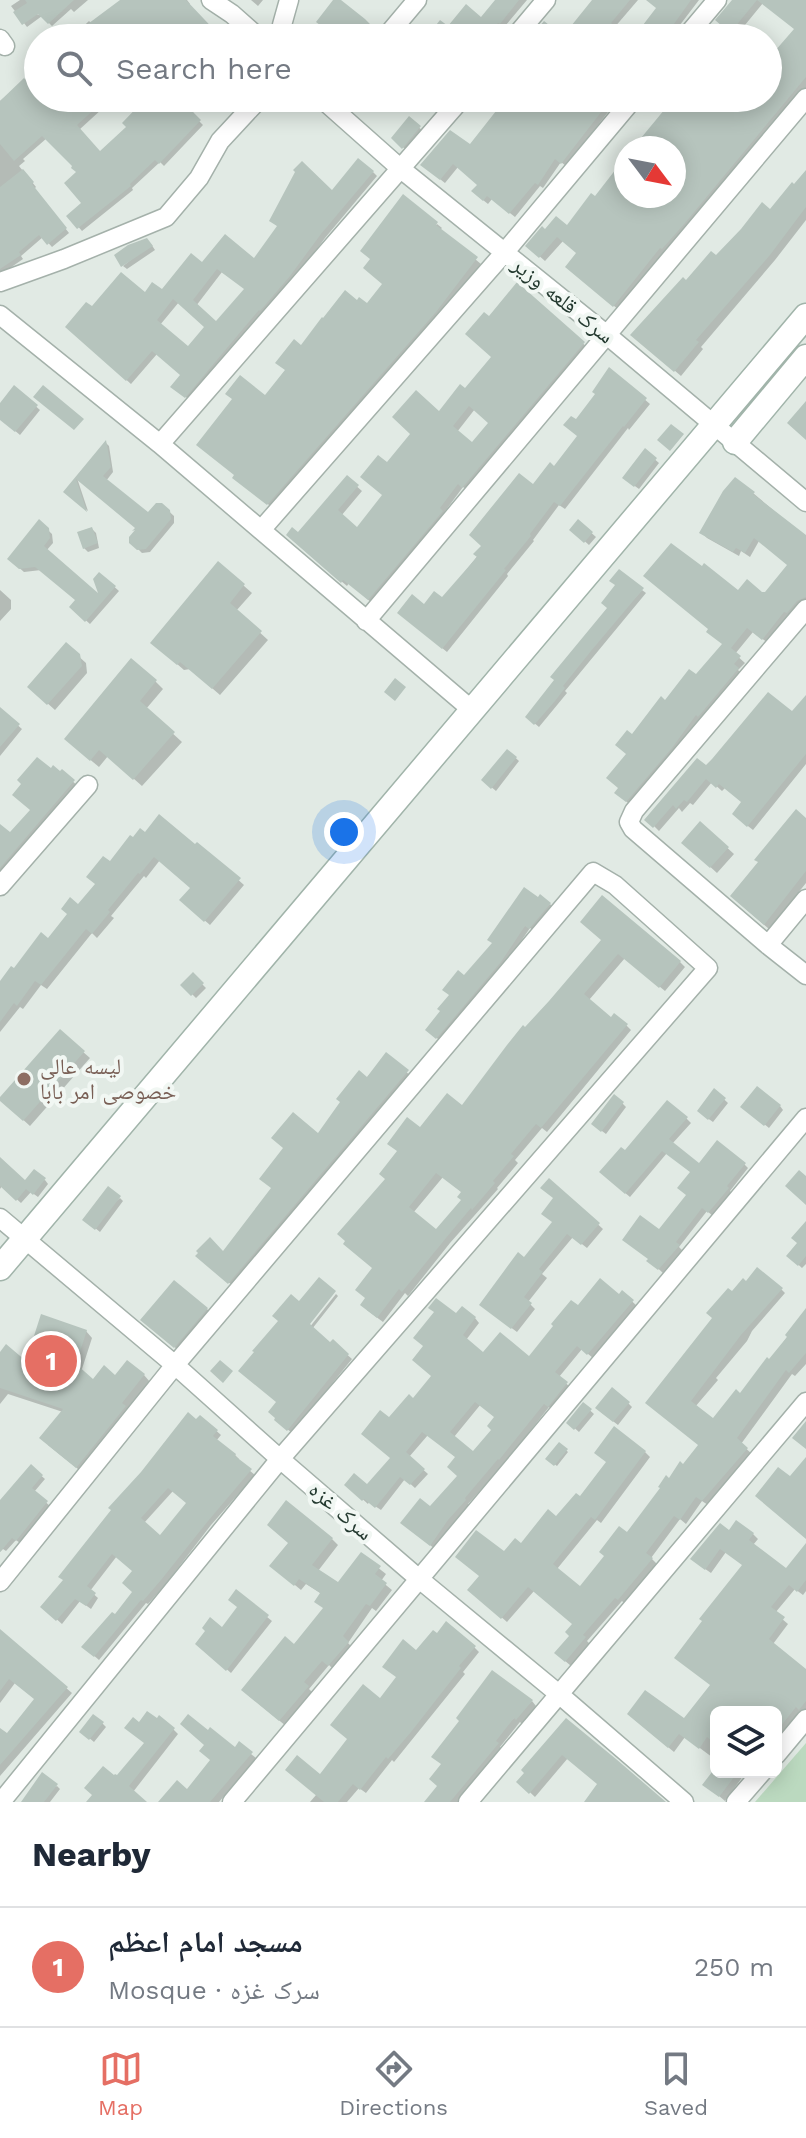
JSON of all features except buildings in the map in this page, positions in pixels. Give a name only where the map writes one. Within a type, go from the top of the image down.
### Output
[{"type":"street","points":[[211,0],[243,24]]},
{"type":"street","points":[[282,24],[289,0]]},
{"type":"street","points":[[397,24],[417,0]]},
{"type":"street","points":[[526,24],[546,0]]},
{"type":"street","points":[[697,24],[717,0]]},
{"type":"street","points":[[366,621],[806,98]]},
{"type":"street","points":[[0,282],[166,217],[199,178],[220,141],[247,112]]},
{"type":"street","name":"سرک قلعه وزیر","points":[[340,112],[401,169],[607,335],[806,502]]},
{"type":"street","points":[[160,444],[450,112]]},
{"type":"street","points":[[261,530],[504,253],[622,112]]},
{"type":"street","points":[[0,315],[160,444],[472,710]]},
{"type":"street","points":[[0,1268],[806,316]]},
{"type":"street","points":[[735,442],[806,357]]},
{"type":"street","points":[[806,609],[634,811],[629,822],[633,829],[806,975]]},
{"type":"street","points":[[0,886],[88,785]]},
{"type":"street","points":[[0,1582],[175,1365],[593,872],[615,885],[708,968],[280,1459],[1,1802]]},
{"type":"street","points":[[768,945],[806,899]]},
{"type":"street","points":[[232,1802],[806,1118]]},
{"type":"street","name":"سرک غزه","points":[[0,1218],[684,1802]]},
{"type":"street","points":[[468,1802],[806,1402]]},
{"type":"street","points":[[782,1748],[806,1719]]},
{"type":"street","points":[[736,1802],[757,1778]]},
{"type":"green space","points":[[806,1743],[806,1802],[755,1802],[776,1778],[782,1778],[782,1771]]},
{"type":"place","name":"لیسه عالی خصوصی امر بابا","points":[[24,1079]]},
{"type":"place","name":"مسجد امام اعظم","points":[[51,1361]]}]
